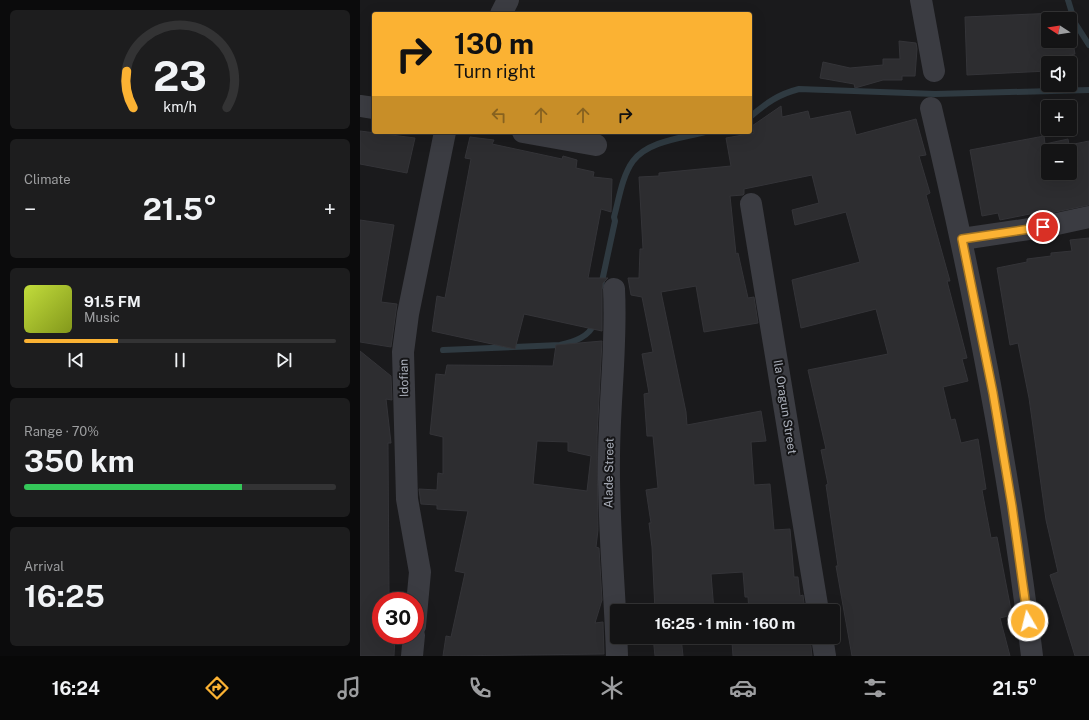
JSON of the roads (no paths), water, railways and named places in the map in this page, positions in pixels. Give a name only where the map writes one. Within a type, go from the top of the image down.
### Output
[{"type":"street","points":[[502,12],[508,0]]},
{"type":"street","points":[[921,0],[934,71]]},
{"type":"street","points":[[360,106],[372,108]]},
{"type":"street","points":[[931,108],[962,239],[993,393],[1011,498],[1032,656]]},
{"type":"street","name":"Idofian","points":[[418,592],[420,572],[407,498],[403,352],[408,314],[445,134]]},
{"type":"street","points":[[534,134],[596,145]]},
{"type":"street","name":"Ila Oragun Street","points":[[751,204],[817,604]]},
{"type":"street","points":[[962,239],[1043,227],[1089,217]]},
{"type":"street","name":"Alade Street","points":[[614,289],[615,321],[609,457],[609,528],[617,656]]},
{"type":"street","points":[[412,656],[413,644]]},
{"type":"street","points":[[823,644],[825,656]]},
{"type":"waterway","points":[[1068,0],[1075,23],[1089,45]]},
{"type":"waterway","points":[[752,115],[773,100],[799,89],[935,94],[1089,90]]},
{"type":"waterway","points":[[601,286],[619,195],[629,167],[639,154],[647,149],[666,141],[697,134]]},
{"type":"waterway","points":[[443,350],[560,345],[585,335],[589,332],[594,323]]}]
